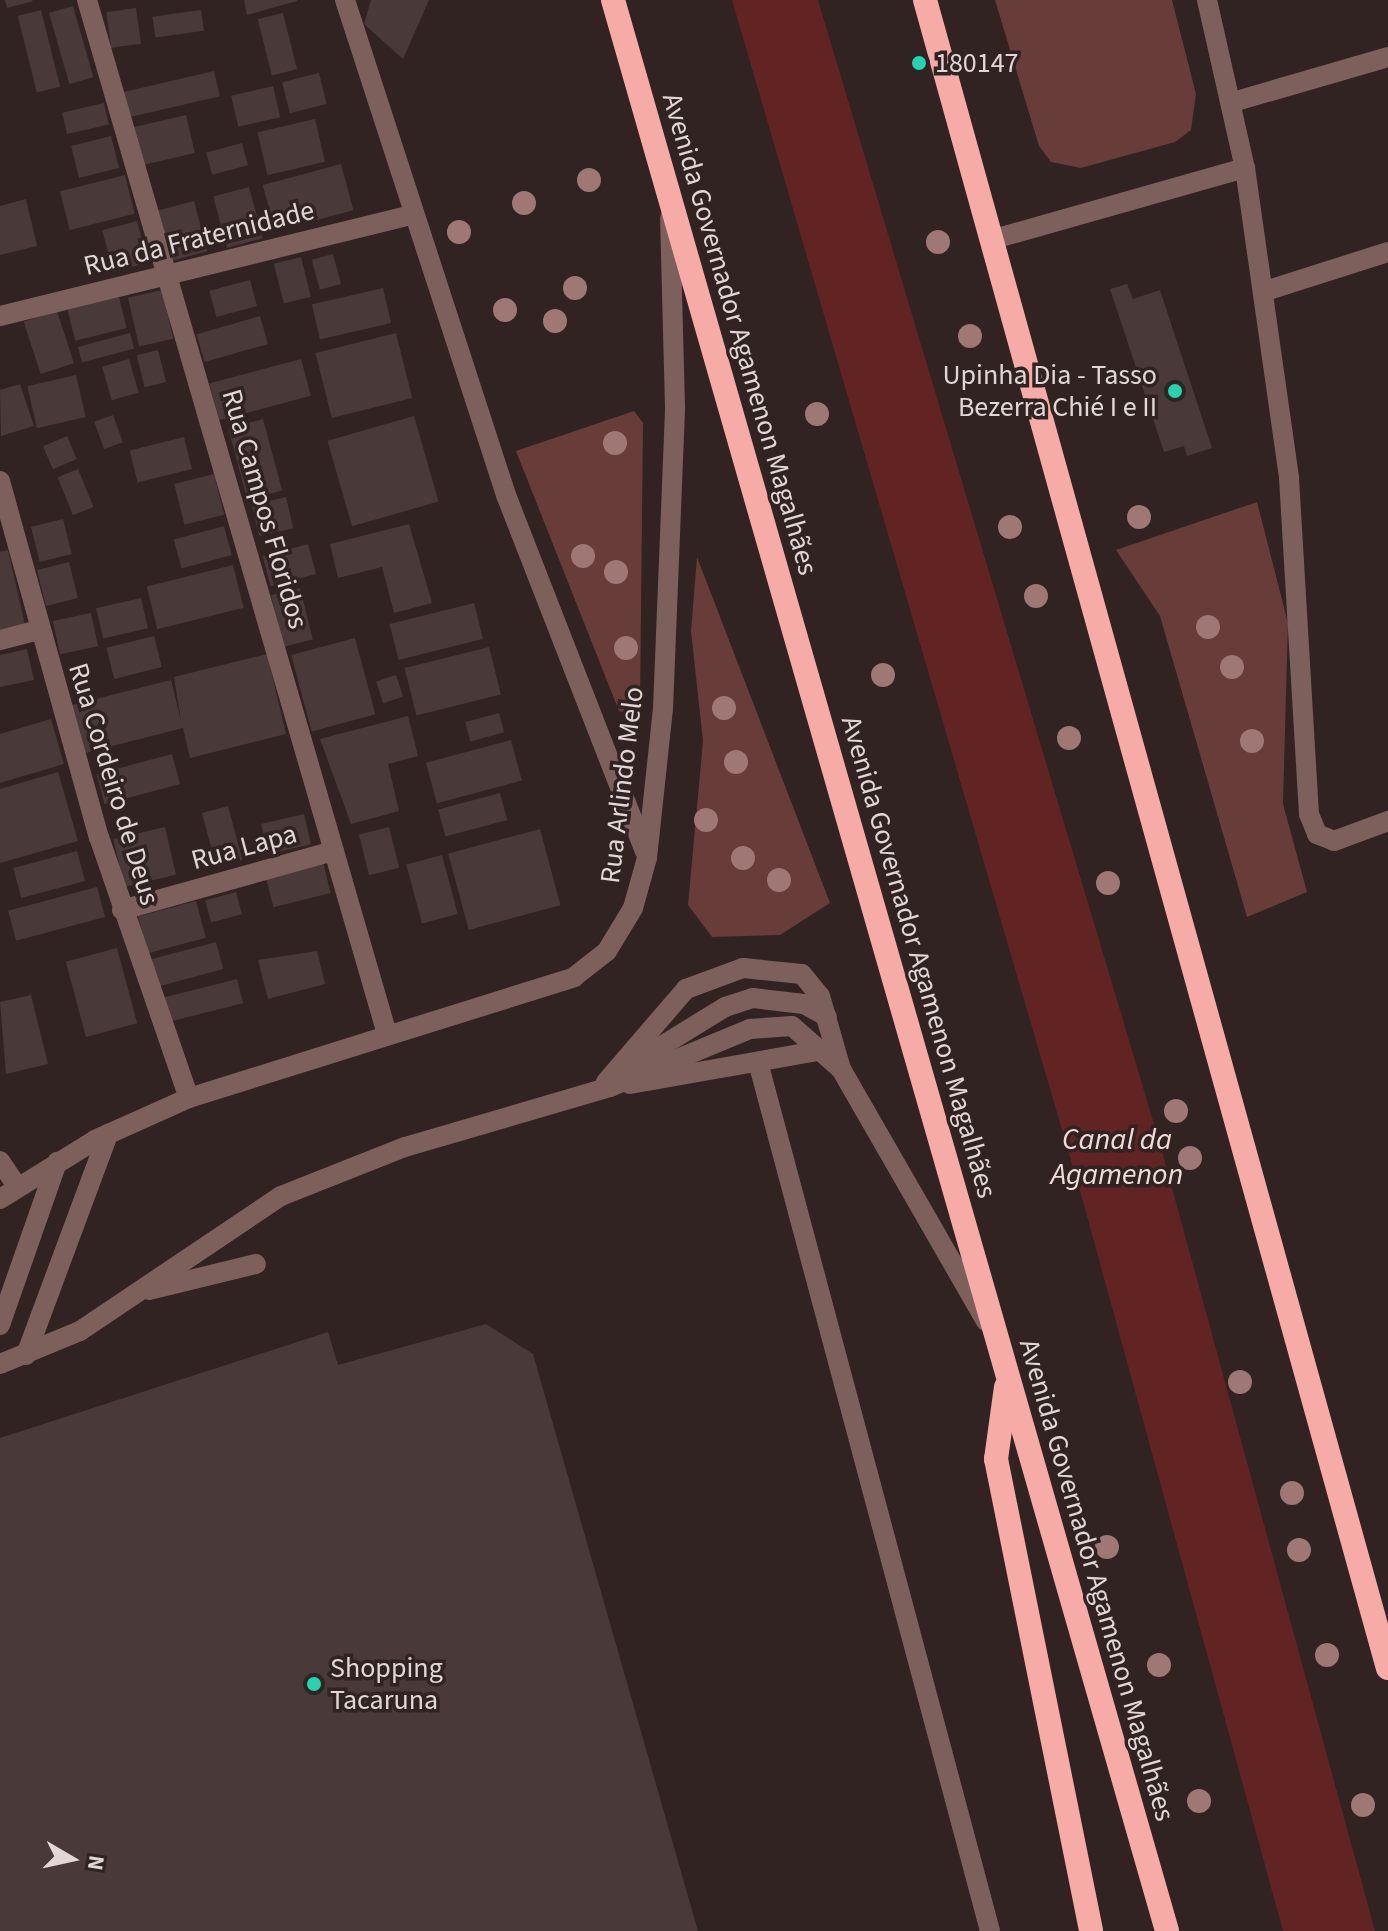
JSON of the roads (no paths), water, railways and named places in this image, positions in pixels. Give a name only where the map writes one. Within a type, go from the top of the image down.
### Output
[{"type":"highway","name":"Avenida Governador Agamenon Magalhães","points":[[613,0],[1167,1931]]},
{"type":"highway","points":[[925,0],[994,239],[1388,1668]]},
{"type":"highway","points":[[1008,1377],[996,1459],[1091,1931]]},
{"type":"street","name":"Rua Campos Floridos","points":[[87,0],[387,1034]]},
{"type":"street","points":[[345,0],[410,215],[506,495],[647,858]]},
{"type":"street","points":[[1207,0],[1233,102],[1265,291],[1298,584],[1304,780],[1312,826],[1323,838],[1344,840],[1388,821]]},
{"type":"street","points":[[1233,102],[1388,57]]},
{"type":"street","points":[[994,239],[1245,168]]},
{"type":"street","name":"Rua Arlindo Melo","points":[[0,1199],[108,1134],[189,1098],[574,977],[620,929],[647,858],[663,709],[675,407],[669,198]]},
{"type":"street","name":"Rua da Fraternidade","points":[[0,316],[166,278],[410,215]]},
{"type":"street","points":[[1265,291],[1388,252]]},
{"type":"street","name":"Rua Cordeiro de Deus","points":[[0,481],[39,630],[122,910],[189,1098]]},
{"type":"street","points":[[0,640],[39,630]]},
{"type":"street","name":"Rua Lapa","points":[[122,910],[334,851]]},
{"type":"street","points":[[605,1086],[654,1020],[712,975],[743,968],[802,974],[827,1017],[841,1069],[998,1342]]},
{"type":"street","points":[[605,1086],[725,1007],[753,998],[804,1004],[827,1017]]},
{"type":"street","points":[[0,1364],[26,1355],[141,1292],[281,1196],[448,1132],[605,1086],[750,1029],[792,1026],[841,1069]]},
{"type":"street","points":[[605,1086],[822,1050]]},
{"type":"street","points":[[758,1062],[990,1931]]},
{"type":"street","points":[[26,1355],[108,1134]]},
{"type":"street","points":[[0,1161],[17,1186]]},
{"type":"street","points":[[0,1325],[57,1162]]},
{"type":"street","points":[[141,1292],[256,1264]]},
{"type":"water","name":"Canal da Agamenon","points":[[732,0],[818,0],[1160,1144],[1375,1931],[1283,1931],[1084,1205]]},
{"type":"place","name":"180147","points":[[919,63]]},
{"type":"place","name":"Upinha Dia - Tasso Bezerra Chié I e II","points":[[1175,391]]},
{"type":"place","name":"Shopping Tacaruna","points":[[314,1684]]}]
